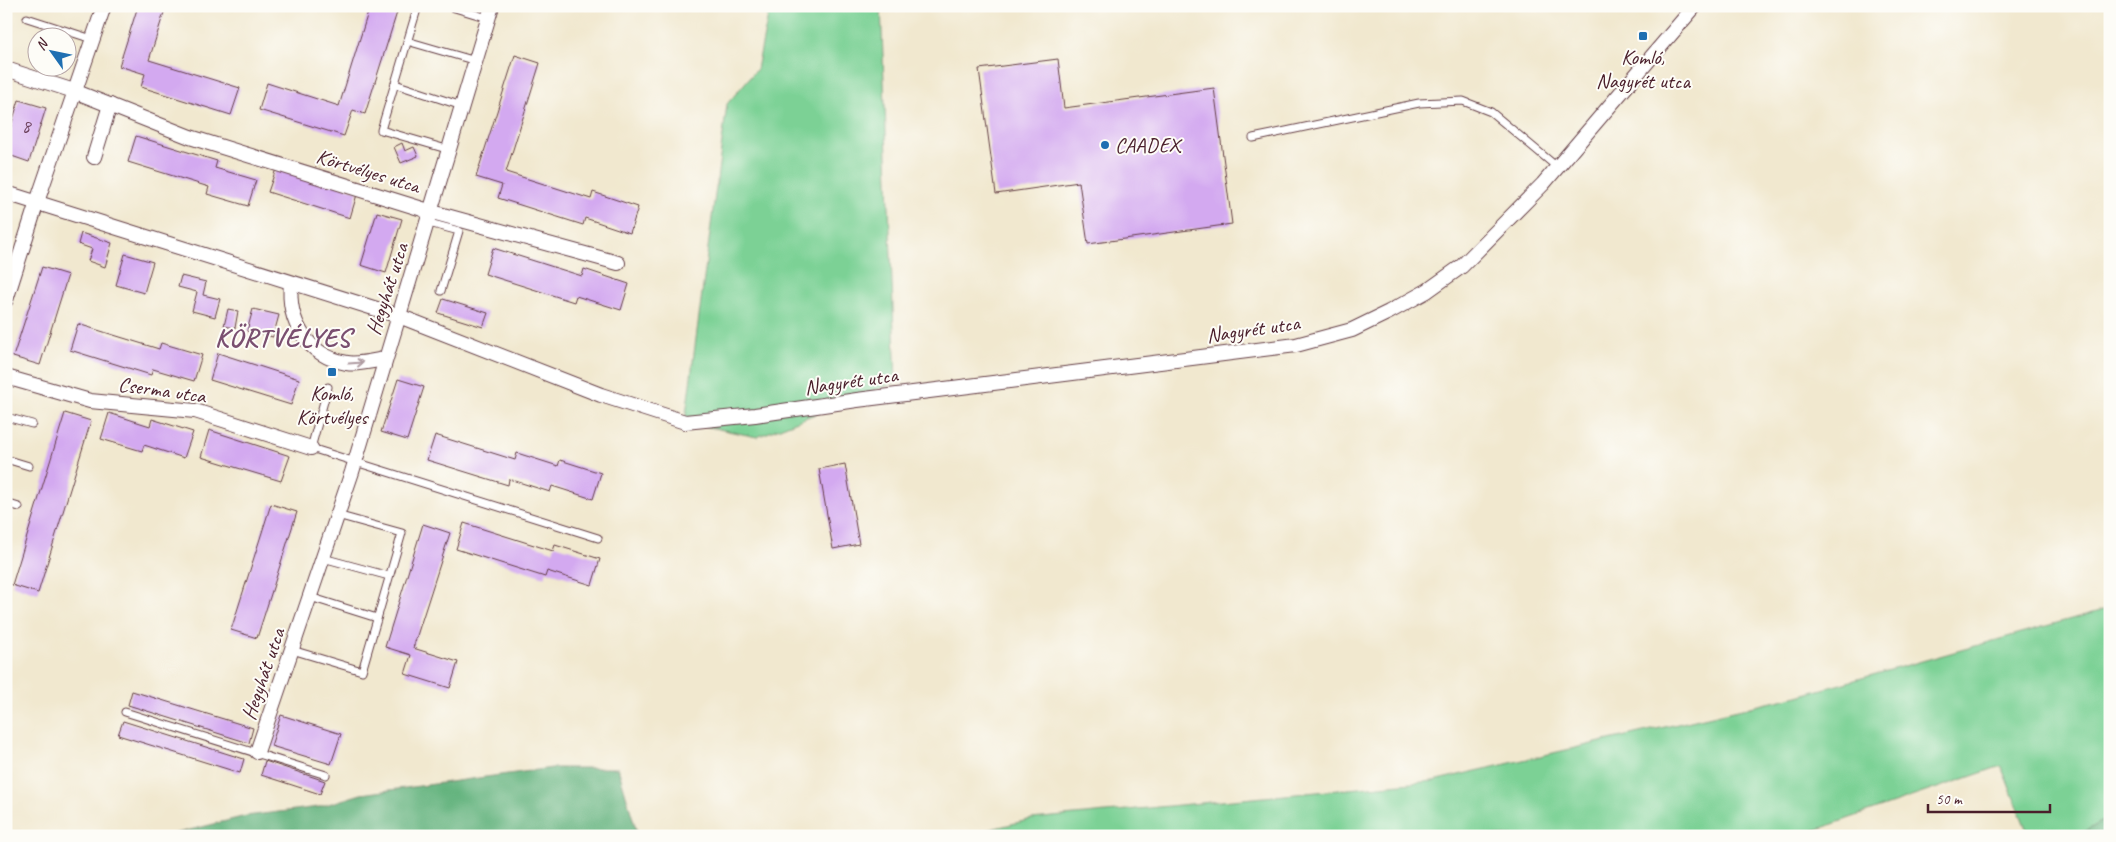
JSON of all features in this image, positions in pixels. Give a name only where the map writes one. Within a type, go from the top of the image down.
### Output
[{"type":"street","points":[[6,300],[74,91],[104,6]]},
{"type":"street","name":"Nagyrét utca","points":[[399,316],[601,395],[685,422],[755,415],[857,400],[1296,345],[1352,330],[1427,291],[1462,266],[1557,167],[1695,6]]},
{"type":"street","name":"Hegyhát utca","points":[[257,752],[355,461],[430,217],[490,12]]},
{"type":"street","name":"Körtvélyes utca","points":[[6,69],[74,91],[190,137],[430,217],[618,263]]},
{"type":"street","points":[[94,157],[110,105]]},
{"type":"street","points":[[6,193],[399,316]]},
{"type":"street","points":[[291,283],[289,299],[298,328],[307,344],[327,356],[347,363],[385,359]]},
{"type":"street","name":"Cserma utca","points":[[6,377],[90,401],[195,411],[310,448]]},
{"type":"lane","points":[[418,6],[381,130],[450,150]]},
{"type":"lane","points":[[448,6],[490,12]]},
{"type":"lane","points":[[27,18],[92,39]]},
{"type":"lane","points":[[408,41],[476,61]]},
{"type":"lane","points":[[395,84],[463,106]]},
{"type":"lane","points":[[1253,138],[1419,103],[1463,101],[1491,112],[1557,167]]},
{"type":"lane","points":[[430,217],[459,231],[441,291]]},
{"type":"lane","points":[[328,387],[310,448],[598,538]]},
{"type":"lane","points":[[6,417],[32,424]]},
{"type":"lane","points":[[6,459],[29,466]]},
{"type":"lane","points":[[6,503],[19,507]]},
{"type":"lane","points":[[292,650],[362,670],[402,533],[337,515]]},
{"type":"lane","points":[[323,558],[389,576]]},
{"type":"lane","points":[[310,597],[377,618]]},
{"type":"lane","points":[[125,712],[326,775]]},
{"type":"green space","points":[[770,6],[881,6],[896,382],[757,437],[685,422],[727,104],[757,69]]},
{"type":"green space","points":[[2110,608],[2110,817],[2077,836],[2029,836],[2001,766],[1798,836],[963,836],[1032,819],[1433,781],[1798,696]]},
{"type":"green space","points":[[552,768],[618,768],[638,836],[166,836],[246,816],[319,807],[361,794]]},
{"type":"green space","points":[[2110,817],[2110,836],[2077,836]]},
{"type":"building","points":[[138,6],[166,6],[149,60],[240,88],[231,115],[141,87],[145,74],[119,66]]},
{"type":"building","points":[[370,6],[399,6],[365,114],[353,110],[344,136],[259,110],[267,83],[339,106]]},
{"type":"building","points":[[515,55],[540,63],[506,172],[591,199],[593,192],[638,207],[630,233],[585,218],[583,225],[498,198],[502,185],[476,177]]},
{"type":"building","name":"CAADEX","points":[[1058,59],[1064,108],[1214,88],[1232,224],[1088,244],[1079,182],[996,194],[979,69]]},
{"type":"building","points":[[19,100],[46,108],[29,162],[6,154],[6,142]]},
{"type":"building","points":[[136,136],[217,161],[215,168],[256,180],[248,206],[207,194],[209,187],[128,162]]},
{"type":"building","points":[[402,143],[405,151],[414,147],[418,156],[401,163],[394,147]]},
{"type":"building","points":[[277,166],[358,191],[350,218],[268,192]]},
{"type":"building","points":[[377,212],[402,219],[386,273],[361,265]]},
{"type":"building","points":[[81,233],[112,243],[105,267],[88,261],[92,249],[78,244]]},
{"type":"building","points":[[493,248],[582,276],[584,269],[629,284],[621,310],[576,296],[574,302],[485,274]]},
{"type":"building","points":[[125,254],[153,262],[144,293],[116,285]]},
{"type":"building","points":[[42,267],[68,275],[40,365],[13,357]]},
{"type":"building","points":[[181,276],[206,282],[203,295],[220,299],[215,317],[192,311],[197,292],[178,287]]},
{"type":"building","points":[[443,299],[488,313],[483,327],[438,313]]},
{"type":"building","points":[[228,309],[238,311],[235,328],[224,326]]},
{"type":"building","points":[[253,309],[279,315],[273,337],[247,331]]},
{"type":"building","points":[[78,324],[159,349],[161,343],[202,355],[194,381],[153,369],[151,375],[70,350]]},
{"type":"building","points":[[218,353],[299,379],[291,405],[210,380]]},
{"type":"building","points":[[398,379],[424,387],[407,440],[381,432]]},
{"type":"building","points":[[65,413],[91,421],[38,593],[12,585]]},
{"type":"building","points":[[109,413],[150,426],[152,419],[193,432],[184,458],[144,445],[142,451],[101,439]]},
{"type":"building","points":[[209,430],[290,456],[281,481],[201,457]]},
{"type":"building","points":[[435,435],[515,460],[517,453],[558,466],[560,460],[601,473],[593,499],[552,486],[550,492],[509,479],[508,485],[427,460]]},
{"type":"building","points":[[845,464],[859,544],[833,549],[819,469]]},
{"type":"building","points":[[271,504],[297,512],[257,638],[231,630]]},
{"type":"building","points":[[464,523],[553,551],[555,545],[600,559],[592,585],[547,571],[545,577],[456,549]]},
{"type":"building","points":[[423,524],[450,533],[413,648],[458,662],[450,688],[405,674],[411,655],[385,647]]},
{"type":"building","points":[[132,691],[253,728],[249,743],[128,705]]},
{"type":"building","points":[[281,715],[341,734],[331,764],[271,746]]},
{"type":"building","points":[[123,721],[244,759],[240,773],[118,735]]},
{"type":"building","points":[[265,761],[325,781],[320,794],[261,775]]},
{"type":"place","name":"Komló, Nagyrét utca","points":[[1643,36]]},
{"type":"place","name":"CAADEX","points":[[1105,145]]},
{"type":"place","name":"Komló, Körtvélyes","points":[[332,372]]},
{"type":"district","name":"KÖRTVÉLYES","points":[[283,337]]}]
